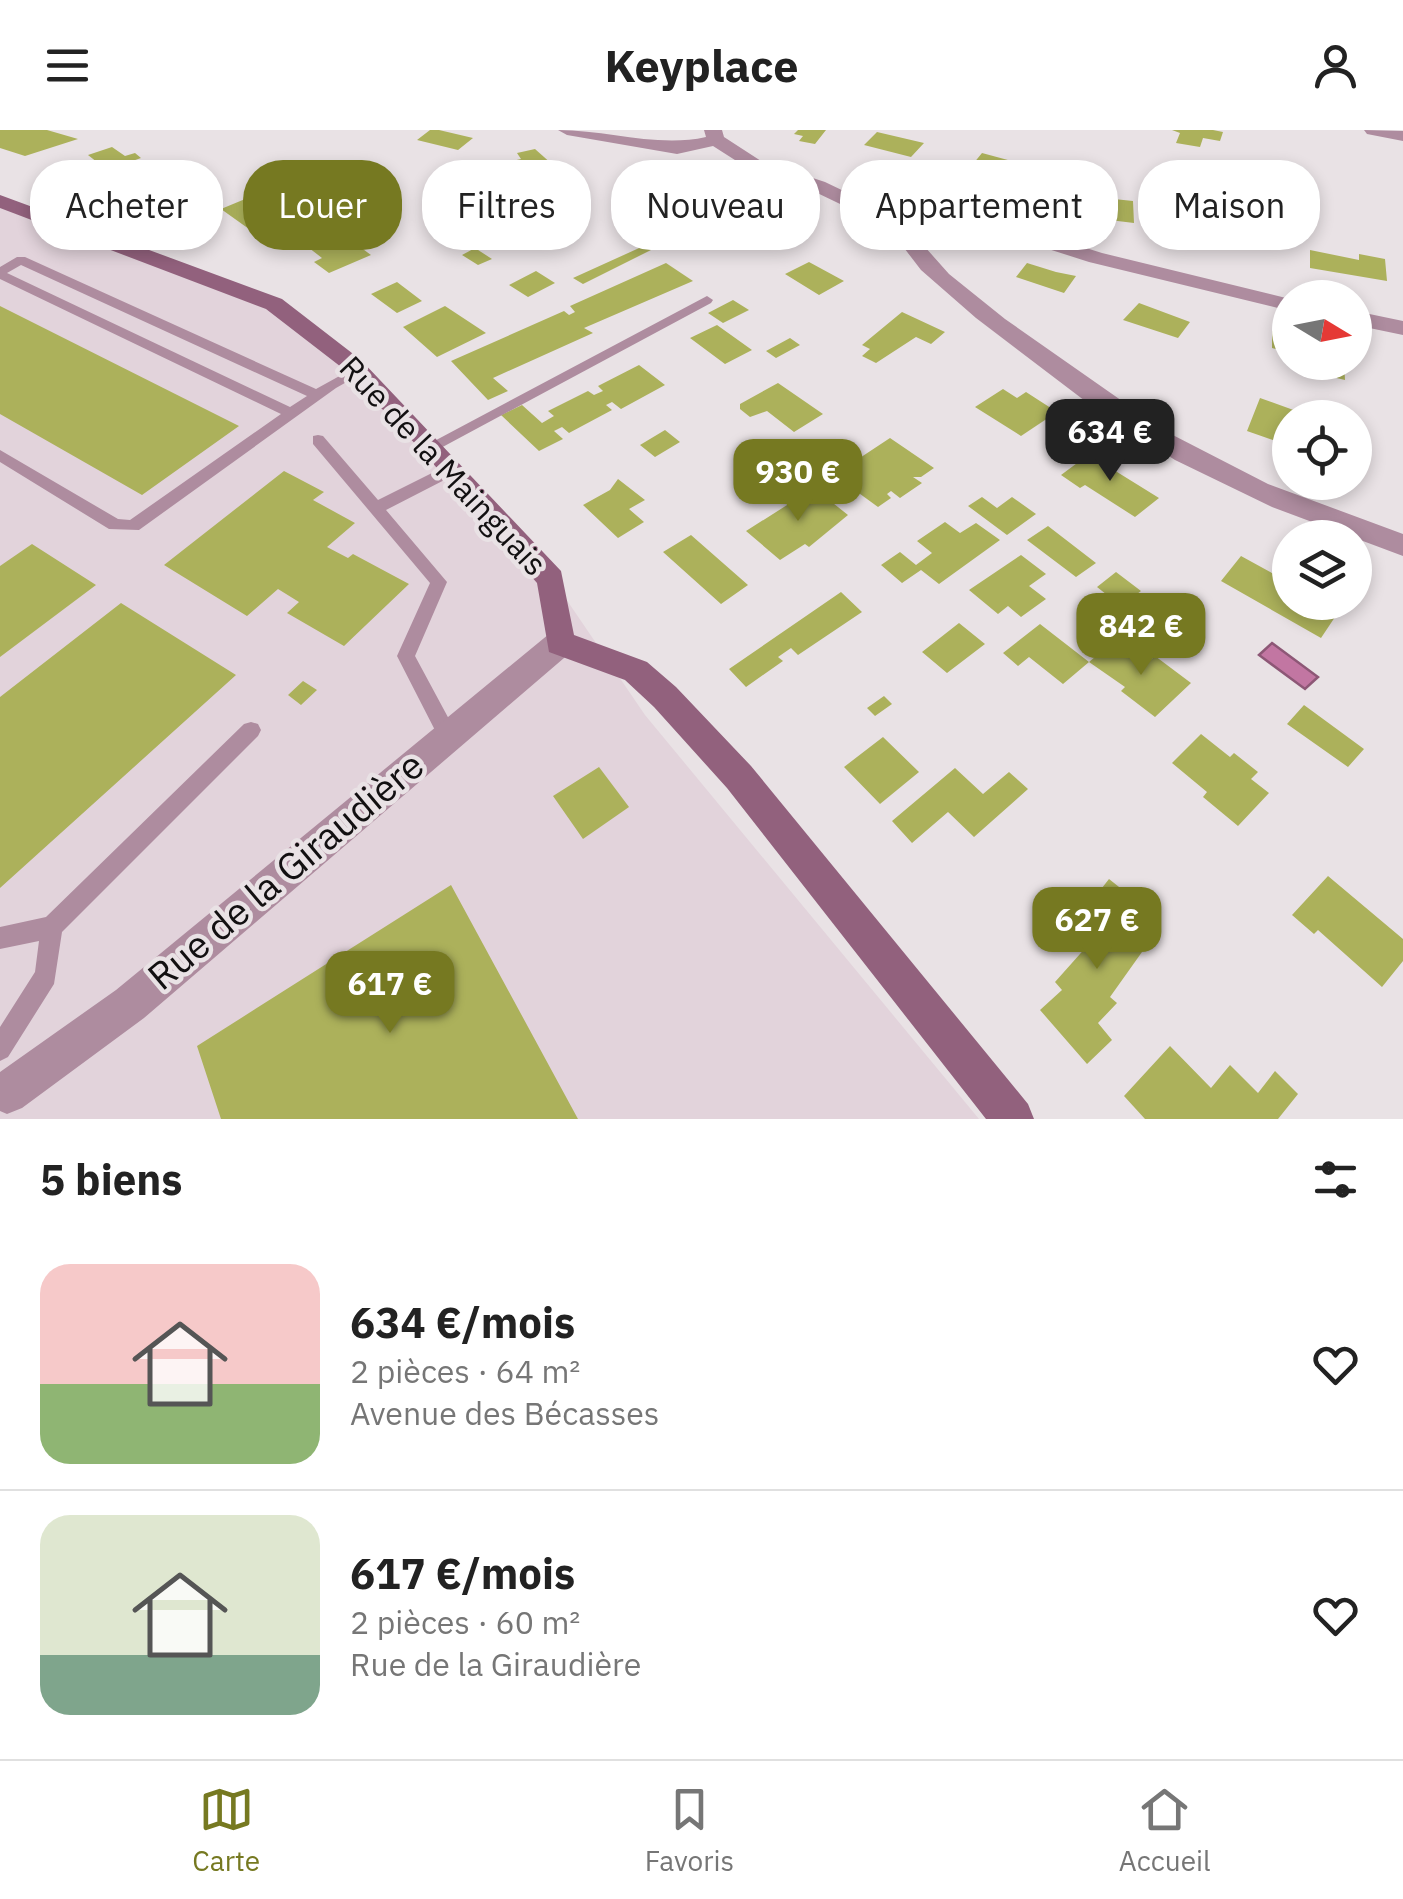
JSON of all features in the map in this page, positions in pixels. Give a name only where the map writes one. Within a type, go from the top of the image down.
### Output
[{"type":"street","points":[[567,130],[677,149],[714,135],[755,165],[840,197]]},
{"type":"street","points":[[1372,130],[1403,136]]},
{"type":"street","name":"Rue de la Mainguais","points":[[0,200],[274,304],[359,371],[551,579],[560,643]]},
{"type":"street","points":[[916,250],[955,290],[1075,384],[1152,433],[1212,469],[1308,511],[1403,545]]},
{"type":"street","points":[[1071,250],[1272,301]]},
{"type":"street","points":[[1372,322],[1403,328]]},
{"type":"street","points":[[560,643],[636,672],[665,697],[739,777],[1013,1119]]},
{"type":"street","name":"Rue de la Giraudière","points":[[4,1097],[130,1004],[560,643]]},
{"type":"lane","points":[[0,273],[21,260],[317,395]]},
{"type":"lane","points":[[0,273],[292,413]]},
{"type":"lane","points":[[432,446],[708,300]]},
{"type":"lane","points":[[0,455],[116,525],[132,526],[317,395],[359,371]]},
{"type":"lane","points":[[318,440],[438,582],[406,656],[447,734]]},
{"type":"lane","points":[[376,508],[453,469]]},
{"type":"lane","points":[[0,938],[52,927],[250,730]]},
{"type":"lane","points":[[0,1049],[46,976],[52,927]]},
{"type":"shaded area","points":[[0,198],[30,210],[30,250],[129,250],[316,325],[532,549],[645,715],[979,1119],[0,1119]]},
{"type":"shaded area","points":[[1272,643],[1318,677],[1305,689],[1259,655]]},
{"type":"building","points":[[0,130],[47,130],[78,139],[25,156],[0,148]]},
{"type":"building","points":[[430,130],[473,138],[458,150],[417,140]]},
{"type":"building","points":[[798,130],[826,130],[815,144],[799,141],[803,136],[794,134]]},
{"type":"building","points":[[1172,130],[1223,132],[1220,141],[1203,138],[1200,147],[1176,143],[1180,133]]},
{"type":"building","points":[[877,132],[924,143],[911,157],[864,145]]},
{"type":"building","points":[[112,147],[125,156],[135,153],[141,158],[94,160],[88,155]]},
{"type":"building","points":[[535,149],[547,160],[517,160],[521,159],[517,153]]},
{"type":"building","points":[[982,153],[1008,160],[976,160]]},
{"type":"building","points":[[1118,199],[1133,201],[1134,223],[1118,221]]},
{"type":"building","points":[[243,200],[243,225],[223,210]]},
{"type":"building","points":[[312,250],[364,250],[371,255],[329,273],[314,262],[322,258]]},
{"type":"building","points":[[478,250],[492,259],[478,265],[462,255]]},
{"type":"building","points":[[635,250],[651,250],[583,284],[573,278]]},
{"type":"building","points":[[1310,250],[1359,260],[1359,254],[1385,259],[1387,281],[1310,268]]},
{"type":"building","points":[[809,262],[844,281],[819,295],[785,274]]},
{"type":"building","points":[[666,263],[693,281],[584,328],[593,333],[493,378],[508,391],[488,400],[451,361],[564,311],[569,315],[575,312],[570,306]]},
{"type":"building","points":[[1027,263],[1076,276],[1064,293],[1016,277]]},
{"type":"building","points":[[536,271],[555,283],[528,297],[509,285]]},
{"type":"building","points":[[397,282],[422,301],[397,313],[371,294]]},
{"type":"building","points":[[733,300],[749,310],[723,323],[708,313]]},
{"type":"building","points":[[1139,303],[1190,322],[1178,338],[1123,320]]},
{"type":"building","points":[[0,306],[239,426],[142,495],[0,414]]},
{"type":"building","points":[[445,306],[486,333],[437,357],[403,327]]},
{"type":"building","points":[[902,312],[945,332],[931,344],[916,337],[876,363],[862,356],[870,349],[862,345]]},
{"type":"building","points":[[717,325],[752,350],[725,364],[690,338]]},
{"type":"building","points":[[790,338],[800,345],[776,358],[766,351]]},
{"type":"building","points":[[639,365],[665,385],[621,409],[612,402],[606,405],[612,410],[569,433],[562,427],[554,431],[563,439],[539,451],[501,415],[522,405],[542,423],[554,416],[548,411],[588,391],[594,395],[603,391],[598,386]]},
{"type":"building","points":[[778,383],[823,414],[794,432],[767,411],[750,417],[740,409],[740,404]]},
{"type":"building","points":[[1003,389],[1017,398],[1026,392],[1057,412],[1021,436],[975,407]]},
{"type":"building","points":[[1260,398],[1272,402],[1272,440],[1247,431]]},
{"type":"building","points":[[665,430],[680,442],[655,457],[640,445]]},
{"type":"building","points":[[890,438],[934,468],[921,477],[913,477],[922,483],[900,498],[891,491],[887,494],[891,498],[878,507],[834,475]]},
{"type":"building","points":[[1092,452],[1159,498],[1135,517],[1085,485],[1080,488],[1061,475]]},
{"type":"building","points":[[284,471],[324,492],[313,500],[355,523],[327,547],[348,558],[353,554],[409,584],[344,646],[287,613],[299,602],[278,589],[247,616],[164,565]]},
{"type":"building","points":[[618,479],[645,500],[629,509],[644,522],[618,538],[583,505],[610,490]]},
{"type":"building","points":[[814,488],[848,515],[809,547],[805,544],[780,560],[746,531]]},
{"type":"building","points":[[982,497],[997,508],[1012,497],[1036,514],[1007,535],[968,506]]},
{"type":"building","points":[[945,522],[960,533],[976,523],[1000,540],[939,584],[921,570],[902,583],[881,565],[900,552],[916,565],[932,553],[917,541]]},
{"type":"building","points":[[1048,526],[1096,563],[1076,577],[1027,540]]},
{"type":"building","points":[[691,535],[748,585],[721,604],[663,552]]},
{"type":"building","points":[[32,544],[96,585],[0,657],[0,566]]},
{"type":"building","points":[[1021,555],[1046,574],[1029,586],[1046,599],[1021,617],[1008,606],[998,614],[969,590]]},
{"type":"building","points":[[1241,556],[1272,573],[1272,610],[1221,581]]},
{"type":"building","points":[[1116,572],[1141,591],[1121,606],[1097,587]]},
{"type":"building","points":[[841,592],[862,612],[798,655],[791,648],[778,657],[783,661],[746,687],[729,669]]},
{"type":"building","points":[[121,603],[236,675],[0,888],[0,697]]},
{"type":"building","points":[[1289,620],[1333,620],[1321,638]]},
{"type":"building","points":[[959,623],[985,644],[947,673],[922,652]]},
{"type":"building","points":[[1040,624],[1089,662],[1063,684],[1029,657],[1018,666],[1003,653]]},
{"type":"building","points":[[1115,640],[1146,664],[1155,656],[1191,683],[1155,717],[1121,691],[1125,687],[1089,662]]},
{"type":"building","points":[[303,681],[317,690],[301,705],[288,695]]},
{"type":"building","points":[[884,696],[892,704],[875,716],[867,708]]},
{"type":"building","points":[[1304,705],[1364,749],[1348,767],[1287,724]]},
{"type":"building","points":[[1201,734],[1230,757],[1234,753],[1258,772],[1251,779],[1269,793],[1238,826],[1203,797],[1207,792],[1172,763]]},
{"type":"building","points":[[883,737],[919,772],[880,804],[844,767]]},
{"type":"building","points":[[599,767],[629,807],[583,839],[553,796]]},
{"type":"building","points":[[955,768],[983,794],[1009,772],[1028,789],[974,837],[948,812],[912,843],[892,821]]},
{"type":"building","points":[[1328,876],[1403,939],[1403,961],[1382,987],[1318,930],[1314,934],[1292,915]]},
{"type":"building","points":[[1109,879],[1148,910],[1131,931],[1139,938],[1135,946],[1142,952],[1110,997],[1117,1003],[1098,1023],[1112,1040],[1087,1064],[1040,1010],[1062,990],[1055,982],[1088,945],[1078,935],[1091,915],[1095,918],[1101,911],[1091,902]]},
{"type":"building","points":[[451,885],[578,1119],[221,1119],[197,1046]]},
{"type":"building","points":[[1170,1046],[1211,1088],[1230,1065],[1258,1093],[1275,1071],[1298,1094],[1278,1119],[1145,1119],[1124,1096]]}]
